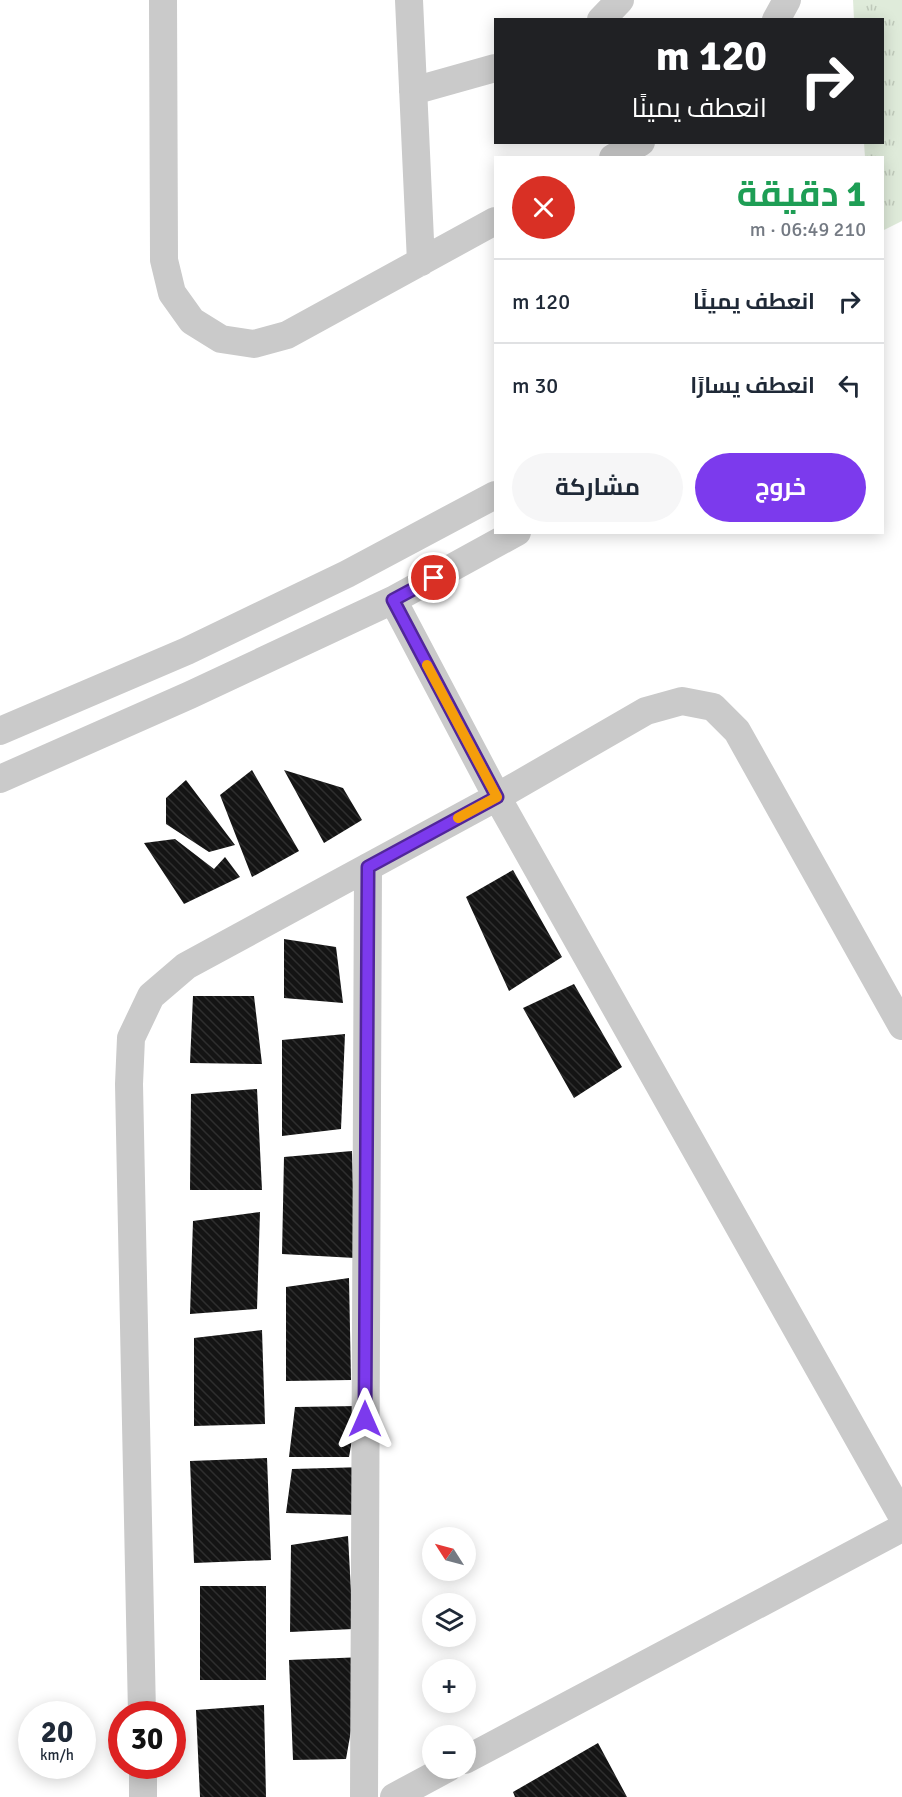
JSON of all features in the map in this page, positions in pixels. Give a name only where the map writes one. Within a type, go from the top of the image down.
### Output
[{"type":"street","points":[[163,0],[164,260],[172,293],[192,321],[221,339],[254,344],[287,336],[494,222]]},
{"type":"street","points":[[409,0],[421,261]]},
{"type":"street","points":[[603,18],[620,0]]},
{"type":"street","points":[[777,18],[786,0]]},
{"type":"street","points":[[413,92],[494,68]]},
{"type":"street","points":[[616,156],[638,144]]},
{"type":"street","points":[[0,731],[187,651],[347,574],[494,496]]},
{"type":"street","points":[[0,779],[190,695],[393,600],[513,534]]},
{"type":"street","points":[[393,600],[497,797],[902,1516]]},
{"type":"street","points":[[142,1701],[129,1084],[131,1038],[151,996],[186,966],[497,797],[646,711],[682,701],[713,707],[737,731],[902,1026]]},
{"type":"street","points":[[363,1797],[368,867]]},
{"type":"street","points":[[476,1754],[902,1528]]},
{"type":"street","points":[[143,1779],[143,1797]]},
{"type":"street","points":[[394,1797],[428,1779]]},
{"type":"green space","points":[[853,0],[902,0],[902,221],[884,230],[884,156],[865,156],[864,144],[884,144],[884,18],[854,18]]},
{"type":"building","points":[[252,770],[299,851],[252,877],[220,795]]},
{"type":"building","points":[[284,770],[343,788],[362,820],[324,843]]},
{"type":"building","points":[[186,780],[235,845],[209,852],[166,824],[166,798]]},
{"type":"building","points":[[175,839],[214,869],[225,857],[240,877],[184,904],[144,843]]},
{"type":"building","points":[[513,870],[562,957],[509,991],[466,897]]},
{"type":"building","points":[[284,939],[336,947],[343,1003],[284,998]]},
{"type":"building","points":[[574,984],[622,1067],[574,1098],[523,1008]]},
{"type":"building","points":[[193,996],[254,996],[262,1064],[190,1063]]},
{"type":"building","points":[[345,1034],[341,1129],[282,1136],[282,1040]]},
{"type":"building","points":[[257,1089],[262,1190],[190,1190],[191,1094]]},
{"type":"building","points":[[352,1151],[355,1258],[282,1254],[284,1157]]},
{"type":"building","points":[[260,1212],[257,1309],[190,1314],[193,1221]]},
{"type":"building","points":[[349,1278],[351,1380],[286,1381],[286,1287]]},
{"type":"building","points":[[262,1330],[265,1424],[194,1426],[194,1338]]},
{"type":"building","points":[[358,1406],[349,1457],[289,1457],[295,1407]]},
{"type":"building","points":[[267,1458],[271,1560],[194,1563],[190,1461]]},
{"type":"building","points":[[365,1467],[355,1515],[286,1513],[292,1469]]},
{"type":"building","points":[[348,1536],[353,1629],[290,1632],[291,1545]]},
{"type":"building","points":[[200,1586],[266,1586],[266,1680],[200,1680]]},
{"type":"building","points":[[364,1657],[346,1759],[293,1760],[289,1660]]},
{"type":"building","points":[[264,1705],[266,1797],[200,1797],[196,1710]]},
{"type":"building","points":[[598,1743],[627,1797],[515,1797],[513,1792]]},
{"type":"slow traffic","points":[[427,665],[497,797],[458,818]]},
{"type":"route","points":[[365,1419],[368,867],[497,797],[393,600],[434,578]]}]
